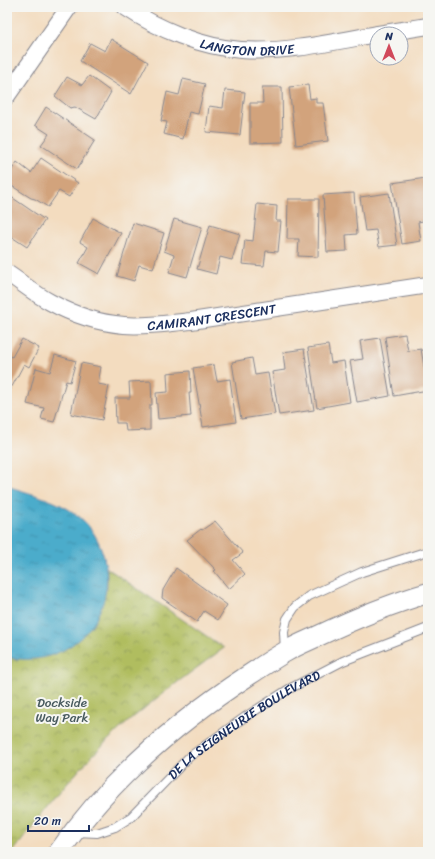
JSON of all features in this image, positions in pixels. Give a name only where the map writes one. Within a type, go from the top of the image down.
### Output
[{"type":"street","points":[[7,96],[69,7]]},
{"type":"street","name":"LANGTON DRIVE","points":[[125,7],[146,21],[175,33],[208,44],[241,50],[278,49],[315,45],[369,36]]},
{"type":"street","name":"LANGTON DRIVE","points":[[409,29],[428,26]]},
{"type":"street","name":"CAMIRANT CRESCENT","points":[[7,273],[50,302],[74,313],[124,325],[191,321],[428,285]]},
{"type":"street","points":[[59,852],[102,798],[163,738],[225,690],[285,652],[352,620],[404,600],[428,593]]},
{"type":"lane","points":[[285,652],[284,632],[287,618],[295,607],[309,596],[362,572],[428,551]]},
{"type":"lane","name":"DE LA SEIGNEURIE BOULEVARD","points":[[74,832],[97,833],[115,827],[131,817],[188,757],[244,717],[289,689],[343,661],[428,628]]},
{"type":"green space","name":"Dockside Way Park","points":[[107,568],[224,648],[148,705],[105,743],[69,782],[13,852],[7,852],[7,657],[17,660],[107,589]]},
{"type":"water","points":[[7,486],[48,499],[76,514],[88,525],[94,534],[104,558],[107,580],[104,600],[96,619],[84,635],[68,647],[50,656],[29,659],[7,657]]},
{"type":"building","points":[[111,39],[148,62],[131,94],[80,61],[90,43],[105,51]]},
{"type":"building","points":[[89,76],[111,92],[96,119],[75,107],[70,108],[55,96],[67,77],[82,85]]},
{"type":"building","points":[[183,79],[205,84],[198,114],[189,112],[183,139],[164,134],[167,122],[161,121],[167,92],[179,95]]},
{"type":"building","points":[[308,85],[310,99],[316,98],[316,103],[323,103],[328,141],[296,145],[289,87]]},
{"type":"building","points":[[262,87],[282,87],[283,142],[250,143],[250,103],[263,103]]},
{"type":"building","points":[[225,90],[245,92],[240,135],[206,132],[209,106],[223,108]]},
{"type":"building","points":[[46,107],[95,140],[77,169],[41,145],[49,134],[35,125]]},
{"type":"building","points":[[41,158],[78,183],[69,197],[59,191],[48,207],[7,183],[7,177],[17,162],[31,173]]},
{"type":"building","points":[[426,178],[428,193],[428,220],[418,222],[421,241],[402,244],[392,183]]},
{"type":"building","points":[[354,193],[357,234],[346,235],[347,251],[327,252],[323,195]]},
{"type":"building","points":[[389,193],[397,245],[379,247],[376,230],[365,231],[360,197]]},
{"type":"building","points":[[7,194],[45,220],[27,247],[7,234]]},
{"type":"building","points":[[288,199],[319,199],[318,257],[298,256],[299,239],[287,239]]},
{"type":"building","points":[[257,204],[277,206],[276,221],[281,221],[278,252],[266,251],[264,266],[242,264],[245,240],[253,241]]},
{"type":"building","points":[[93,218],[121,233],[99,274],[79,263],[88,247],[80,242]]},
{"type":"building","points":[[174,219],[202,227],[187,277],[169,272],[174,255],[164,251]]},
{"type":"building","points":[[133,223],[164,233],[153,269],[139,265],[134,281],[117,276]]},
{"type":"building","points":[[210,225],[240,234],[232,260],[220,257],[216,274],[197,269]]},
{"type":"building","points":[[405,334],[408,351],[421,349],[428,390],[394,396],[385,337]]},
{"type":"building","points":[[380,338],[390,396],[357,402],[350,361],[363,359],[360,341]]},
{"type":"building","points":[[22,339],[39,348],[29,367],[24,364],[7,396],[7,354],[12,357]]},
{"type":"building","points":[[328,345],[331,363],[344,361],[350,402],[317,408],[308,348]]},
{"type":"building","points":[[304,349],[314,410],[279,415],[272,372],[285,370],[283,352]]},
{"type":"building","points":[[55,355],[76,361],[70,382],[66,381],[54,422],[41,419],[44,408],[27,404],[36,368],[50,372]]},
{"type":"building","points":[[252,358],[255,375],[268,373],[275,414],[241,419],[232,362]]},
{"type":"building","points":[[81,363],[101,367],[98,384],[109,386],[102,420],[71,414]]},
{"type":"building","points":[[214,365],[217,381],[230,379],[236,422],[203,427],[193,368]]},
{"type":"building","points":[[190,371],[191,393],[189,393],[191,416],[158,419],[156,393],[168,392],[167,373]]},
{"type":"building","points":[[151,381],[152,405],[150,405],[150,430],[126,431],[125,423],[116,423],[115,398],[130,398],[129,382]]},
{"type":"building","points":[[215,521],[243,553],[233,560],[245,574],[229,589],[214,571],[216,570],[187,540],[201,529],[202,530]]},
{"type":"building","points":[[176,568],[227,605],[218,620],[204,611],[197,622],[162,598],[163,590]]}]
